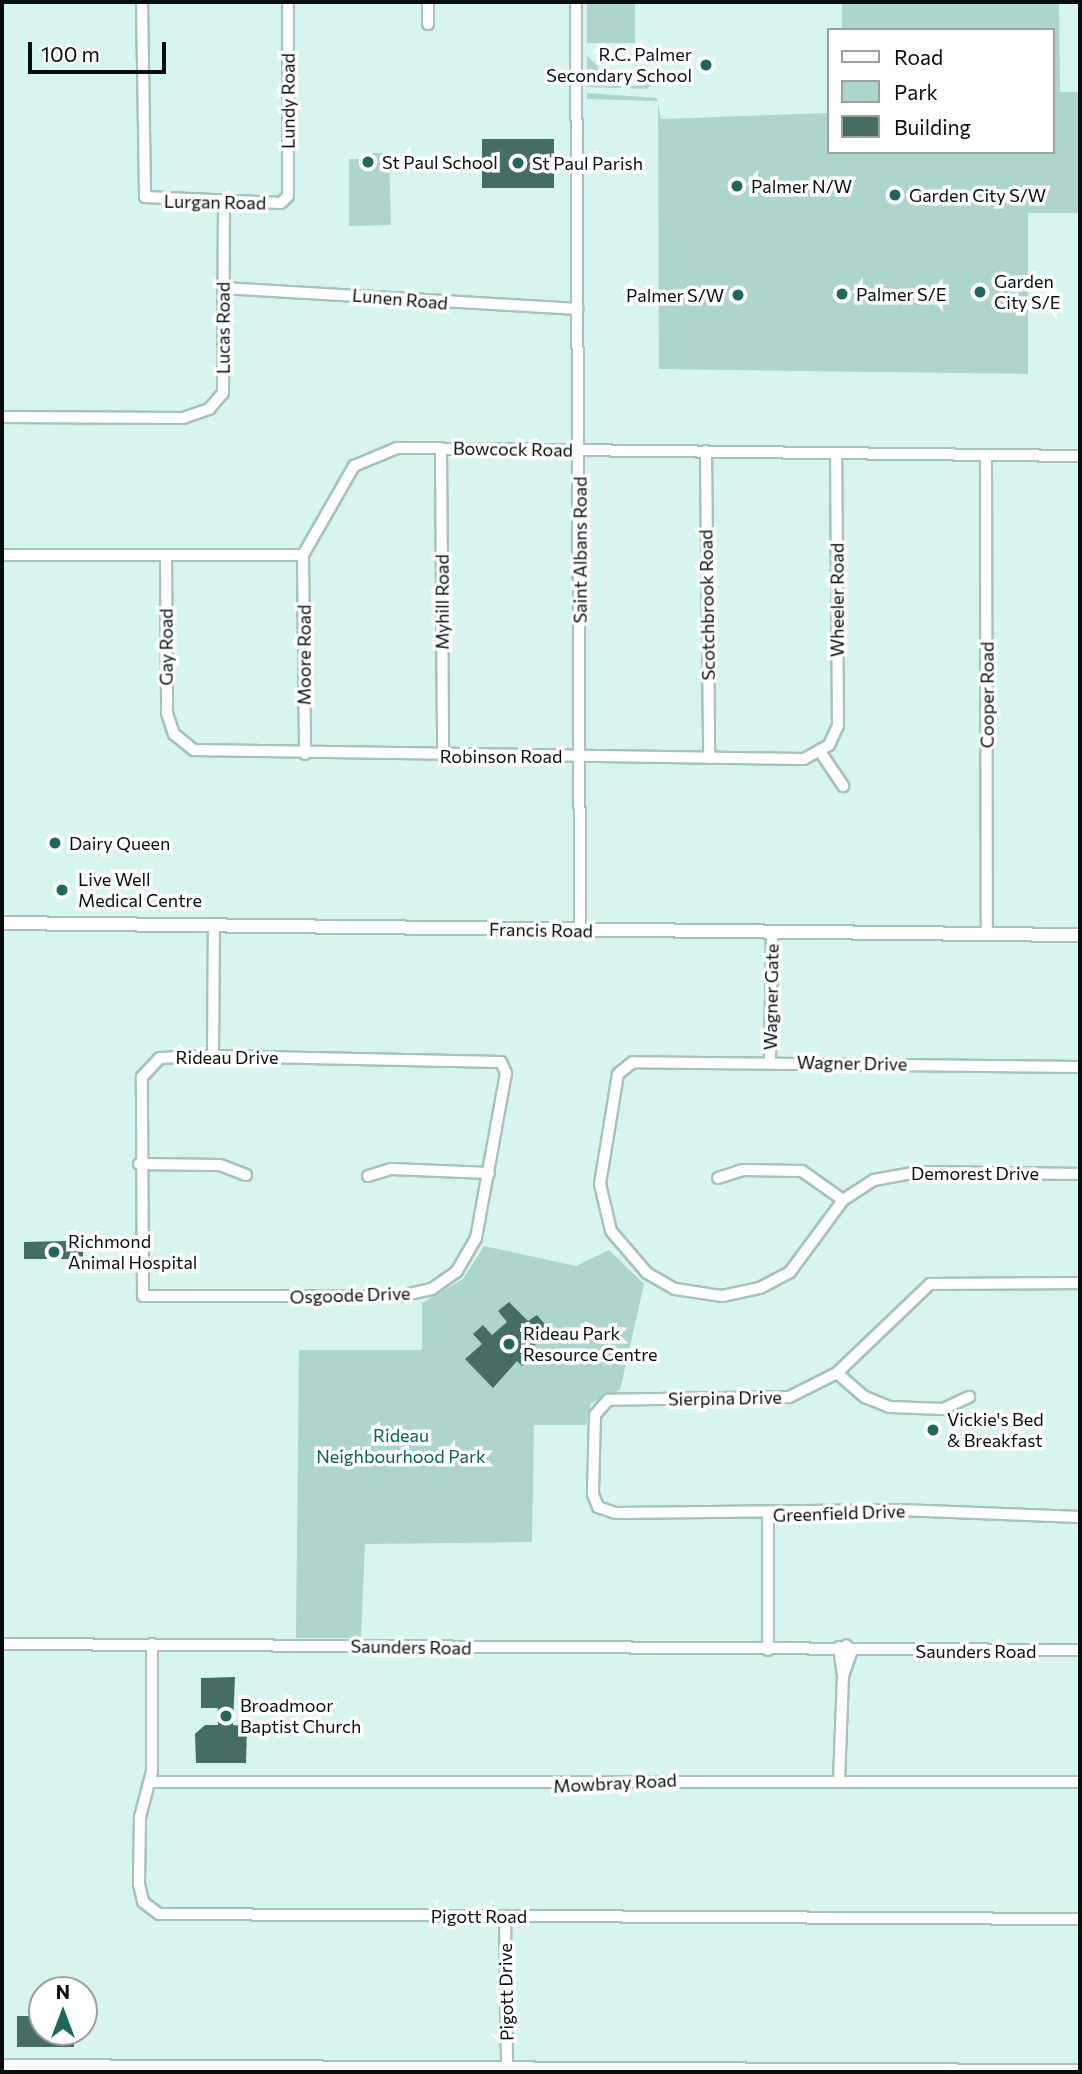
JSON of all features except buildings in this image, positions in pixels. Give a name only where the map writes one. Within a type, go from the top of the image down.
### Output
[{"type":"street","name":"Lurgan Road","points":[[142,2],[145,197],[224,202],[286,200]]},
{"type":"street","name":"Lundy Road","points":[[286,200],[288,2]]},
{"type":"street","points":[[428,2],[428,24]]},
{"type":"street","name":"Saint Albans Road","points":[[576,2],[580,931]]},
{"type":"street","name":"Lucas Road","points":[[2,417],[183,418],[209,409],[223,393],[224,202]]},
{"type":"street","name":"Lunen Road","points":[[223,288],[577,309]]},
{"type":"street","name":"Myhill Road","points":[[441,448],[443,756]]},
{"type":"street","name":"Bowcock Road","points":[[303,555],[362,459],[384,449],[1080,456]]},
{"type":"street","name":"Scotchbrook Road","points":[[706,451],[709,758]]},
{"type":"street","name":"Wheeler Road","points":[[821,753],[829,745],[838,726],[836,453]]},
{"type":"street","name":"Cooper Road","points":[[986,456],[987,934]]},
{"type":"street","points":[[2,555],[303,555]]},
{"type":"street","name":"Moore Road","points":[[303,555],[305,754]]},
{"type":"street","name":"Gay Road","points":[[166,557],[167,713],[174,734]]},
{"type":"street","name":"Robinson Road","points":[[174,734],[204,752],[804,759],[821,753]]},
{"type":"street","points":[[821,753],[843,786]]},
{"type":"street","name":"Francis Road","points":[[2,923],[1080,935]]},
{"type":"street","points":[[213,1056],[214,926]]},
{"type":"street","name":"Wagner Gate","points":[[770,1061],[772,933]]},
{"type":"street","name":"Rideau Drive","points":[[143,1296],[139,1164],[146,1067],[160,1058],[213,1056],[501,1062]]},
{"type":"street","name":"Wagner Drive","points":[[624,1065],[770,1061],[1080,1067]]},
{"type":"street","name":"Osgoode Drive","points":[[143,1296],[399,1296],[432,1289],[470,1253],[489,1173],[506,1073],[501,1062]]},
{"type":"street","name":"Demorest Drive","points":[[624,1065],[602,1154],[602,1203],[628,1256],[662,1284],[712,1296],[760,1289],[802,1261],[843,1200],[874,1180],[903,1173],[1080,1174]]},
{"type":"street","points":[[139,1164],[220,1165],[246,1175]]},
{"type":"street","points":[[368,1176],[391,1169],[489,1173]]},
{"type":"street","points":[[718,1178],[743,1170],[802,1171],[843,1200]]},
{"type":"street","name":"Sierpina Drive","points":[[598,1507],[594,1423],[603,1403],[775,1399],[837,1373],[930,1284],[1080,1283]]},
{"type":"street","points":[[837,1373],[865,1398],[890,1407],[943,1409],[969,1397]]},
{"type":"street","name":"Greenfield Drive","points":[[598,1507],[615,1513],[768,1515],[900,1510],[1080,1517]]},
{"type":"street","points":[[768,1515],[768,1650]]},
{"type":"street","name":"Saunders Road","points":[[2,1644],[768,1650],[843,1654],[872,1651],[1080,1650]]},
{"type":"street","name":"Pigott Road","points":[[152,1644],[150,1782],[140,1817],[139,1884],[151,1912],[505,1917],[1080,1919]]},
{"type":"street","points":[[839,1780],[843,1654]]},
{"type":"street","name":"Mowbray Road","points":[[150,1782],[554,1787],[628,1779],[1080,1782]]},
{"type":"street","name":"Pigott Drive","points":[[505,1917],[507,2067]]},
{"type":"street","points":[[2,2066],[322,2070],[507,2067],[1080,2071]]},
{"type":"green space","points":[[587,2],[635,2],[635,43],[587,43]]},
{"type":"green space","points":[[842,2],[1059,2],[1060,92],[1080,92],[1080,213],[1028,213],[1028,374],[659,369],[658,103],[661,119],[827,113],[827,154],[1054,154],[1054,28],[842,28]]},
{"type":"green space","points":[[587,56],[598,66],[596,85],[639,86],[643,78],[652,84],[647,89],[587,87]]},
{"type":"green space","points":[[587,93],[657,98],[658,101],[587,99]]},
{"type":"green space","points":[[365,153],[389,153],[391,225],[349,226],[349,159],[364,159]]},
{"type":"green space","name":"Rideau Neighbourhood Park","points":[[484,1246],[576,1266],[609,1250],[644,1284],[620,1390],[591,1403],[586,1425],[534,1425],[532,1542],[365,1544],[361,1638],[296,1638],[299,1350],[422,1350],[422,1303],[463,1279]]},
{"type":"place","name":"R.C. Palmer Secondary School","points":[[706,65]]},
{"type":"place","name":"St Paul School","points":[[368,162]]},
{"type":"place","name":"St Paul Parish","points":[[518,163]]},
{"type":"place","name":"Palmer N/W","points":[[737,186]]},
{"type":"place","name":"Garden City S/W","points":[[895,195]]},
{"type":"place","name":"Garden City S/E","points":[[980,292]]},
{"type":"place","name":"Palmer S/E","points":[[842,294]]},
{"type":"place","name":"Palmer S/W","points":[[738,295]]},
{"type":"place","name":"Dairy Queen","points":[[55,843]]},
{"type":"place","name":"Live Well Medical Centre","points":[[62,890]]},
{"type":"place","name":"Richmond Animal Hospital","points":[[54,1252]]},
{"type":"place","name":"Rideau Park Resource Centre","points":[[509,1344]]},
{"type":"place","name":"Vickie's Bed & Breakfast","points":[[933,1430]]},
{"type":"place","name":"Broadmoor Baptist Church","points":[[226,1716]]}]
